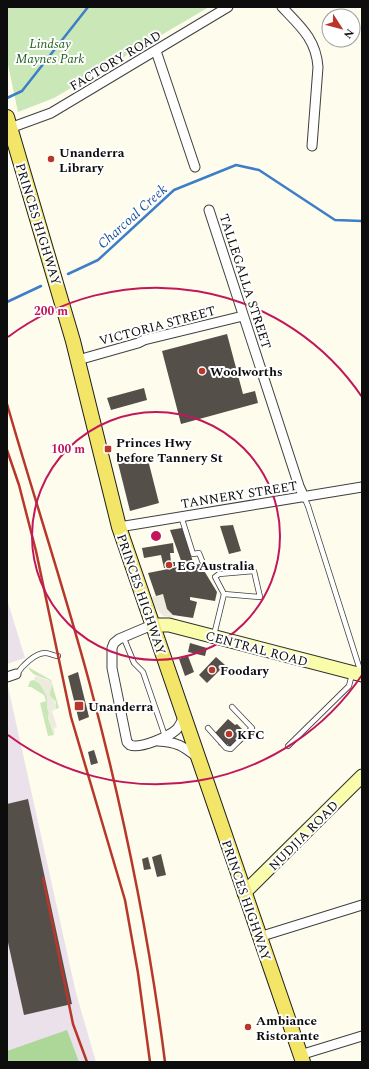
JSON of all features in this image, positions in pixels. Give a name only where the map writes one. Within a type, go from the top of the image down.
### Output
[{"type":"main road","name":"PRINCES HIGHWAY","points":[[9,123],[78,360],[119,527],[301,1059]]},
{"type":"street","name":"FACTORY ROAD","points":[[9,123],[51,113],[228,7]]},
{"type":"street","points":[[282,7],[306,33],[312,42],[317,55],[318,67],[312,146]]},
{"type":"street","points":[[156,51],[195,167]]},
{"type":"street","name":"TALLEGALLA STREET","points":[[209,210],[296,479],[304,497]]},
{"type":"street","name":"VICTORIA STREET","points":[[78,360],[144,340],[243,316]]},
{"type":"street","name":"TANNERY STREET","points":[[119,527],[362,487]]},
{"type":"street","points":[[152,625],[124,636],[114,643],[112,651],[111,659],[114,680],[126,740],[130,745],[134,746],[161,738],[177,728],[184,716]]},
{"type":"street","name":"CENTRAL ROAD","points":[[152,625],[169,625],[359,674]]},
{"type":"street","points":[[7,677],[16,674]]},
{"type":"street","points":[[161,738],[182,746],[198,757]]},
{"type":"street","name":"NUDJIA ROAD","points":[[244,894],[362,776]]},
{"type":"street","points":[[259,937],[362,905]]},
{"type":"street","points":[[301,1059],[362,1036]]},
{"type":"lane","points":[[288,746],[349,686],[359,674],[311,513],[304,497]]},
{"type":"lane","points":[[181,516],[193,554],[199,553],[203,563]]},
{"type":"lane","points":[[214,637],[224,594],[215,577],[219,574],[254,571],[260,597],[224,594]]},
{"type":"lane","points":[[124,636],[134,663],[143,672],[161,738]]},
{"type":"lane","points":[[16,674],[22,666],[38,656],[46,653],[53,656],[58,656]]},
{"type":"lane","points":[[208,728],[226,748],[231,750],[252,728],[232,708]]},
{"type":"shaded area","points":[[163,594],[167,609],[174,616],[173,618],[163,616],[155,607],[151,597]]},
{"type":"shaded area","points":[[7,599],[25,658],[7,664]]},
{"type":"shaded area","points":[[35,676],[51,681],[52,686],[49,694],[56,704],[56,709],[52,711],[57,727],[54,728],[55,733],[48,719],[49,713],[47,707],[47,696],[40,684],[34,680]]},
{"type":"shaded area","points":[[7,682],[76,993],[96,1062],[7,1062]]},
{"type":"green space","name":"Lindsay Maynes Park","points":[[7,7],[209,7],[54,98],[18,112],[7,60]]},
{"type":"green space","points":[[28,667],[51,680],[59,708],[56,709],[56,702],[49,695],[51,688],[49,680],[32,673]]},
{"type":"green space","points":[[34,680],[40,684],[47,696],[47,707],[49,713],[48,718],[54,735],[48,736],[40,703],[46,701],[44,695],[31,687],[28,687],[30,681]]},
{"type":"green space","points":[[67,1030],[79,1062],[7,1062],[7,1051]]},
{"type":"building","name":"Woolworths","points":[[227,334],[243,394],[255,391],[258,403],[181,424],[162,351]]},
{"type":"building","points":[[144,388],[147,400],[111,410],[107,398]]},
{"type":"building","points":[[147,456],[159,503],[130,511],[118,463]]},
{"type":"building","points":[[233,525],[241,551],[229,554],[220,526]]},
{"type":"building","points":[[182,528],[194,565],[200,564],[217,592],[215,601],[190,597],[190,600],[197,602],[193,618],[173,615],[167,609],[163,594],[156,596],[148,573],[183,566],[170,530]]},
{"type":"building","points":[[173,543],[174,553],[170,553],[171,562],[175,562],[175,566],[164,568],[161,555],[144,558],[142,548]]},
{"type":"building","points":[[190,643],[207,648],[205,656],[188,652]]},
{"type":"building","points":[[188,656],[194,672],[185,676],[179,659]]},
{"type":"building","name":"Foodary","points":[[216,657],[225,665],[207,683],[199,675]]},
{"type":"building","points":[[78,672],[89,717],[79,721],[68,676]]},
{"type":"building","name":"KFC","points":[[228,719],[235,725],[237,724],[245,732],[242,735],[246,739],[235,748],[232,745],[230,747],[227,744],[223,748],[218,744],[222,741],[215,733]]},
{"type":"building","points":[[94,750],[98,763],[91,765],[88,752]]},
{"type":"building","points":[[28,799],[72,1004],[24,1015],[7,938],[7,804]]},
{"type":"building","points":[[161,854],[166,875],[157,877],[152,857]]},
{"type":"building","points":[[148,857],[151,869],[144,870],[142,859]]},
{"type":"waterway","points":[[7,98],[22,91],[88,7]]},
{"type":"waterway","name":"Charcoal Creek","points":[[68,274],[98,260],[174,190],[236,165],[259,170],[335,220],[362,221]]},
{"type":"waterway","name":"Charcoal Creek","points":[[7,302],[41,286]]},
{"type":"railway","points":[[7,404],[60,580],[102,732],[134,872],[159,1014],[165,1062]]},
{"type":"railway","points":[[7,450],[19,485],[36,551],[71,717],[125,900],[138,973],[150,1062]]},
{"type":"railway","points":[[43,878],[73,1024],[87,1062]]},
{"type":"place","name":"Unanderra Library","points":[[51,159]]},
{"type":"place","name":"Woolworths","points":[[202,371]]},
{"type":"place","name":"Princes Hwy before Tannery St","points":[[108,449]]},
{"type":"place","name":"EG Australia","points":[[169,565]]},
{"type":"place","name":"Foodary","points":[[212,670]]},
{"type":"place","name":"Unanderra","points":[[79,706]]},
{"type":"place","name":"KFC","points":[[229,734]]},
{"type":"place","name":"Ambiance Ristorante","points":[[248,1027]]}]
